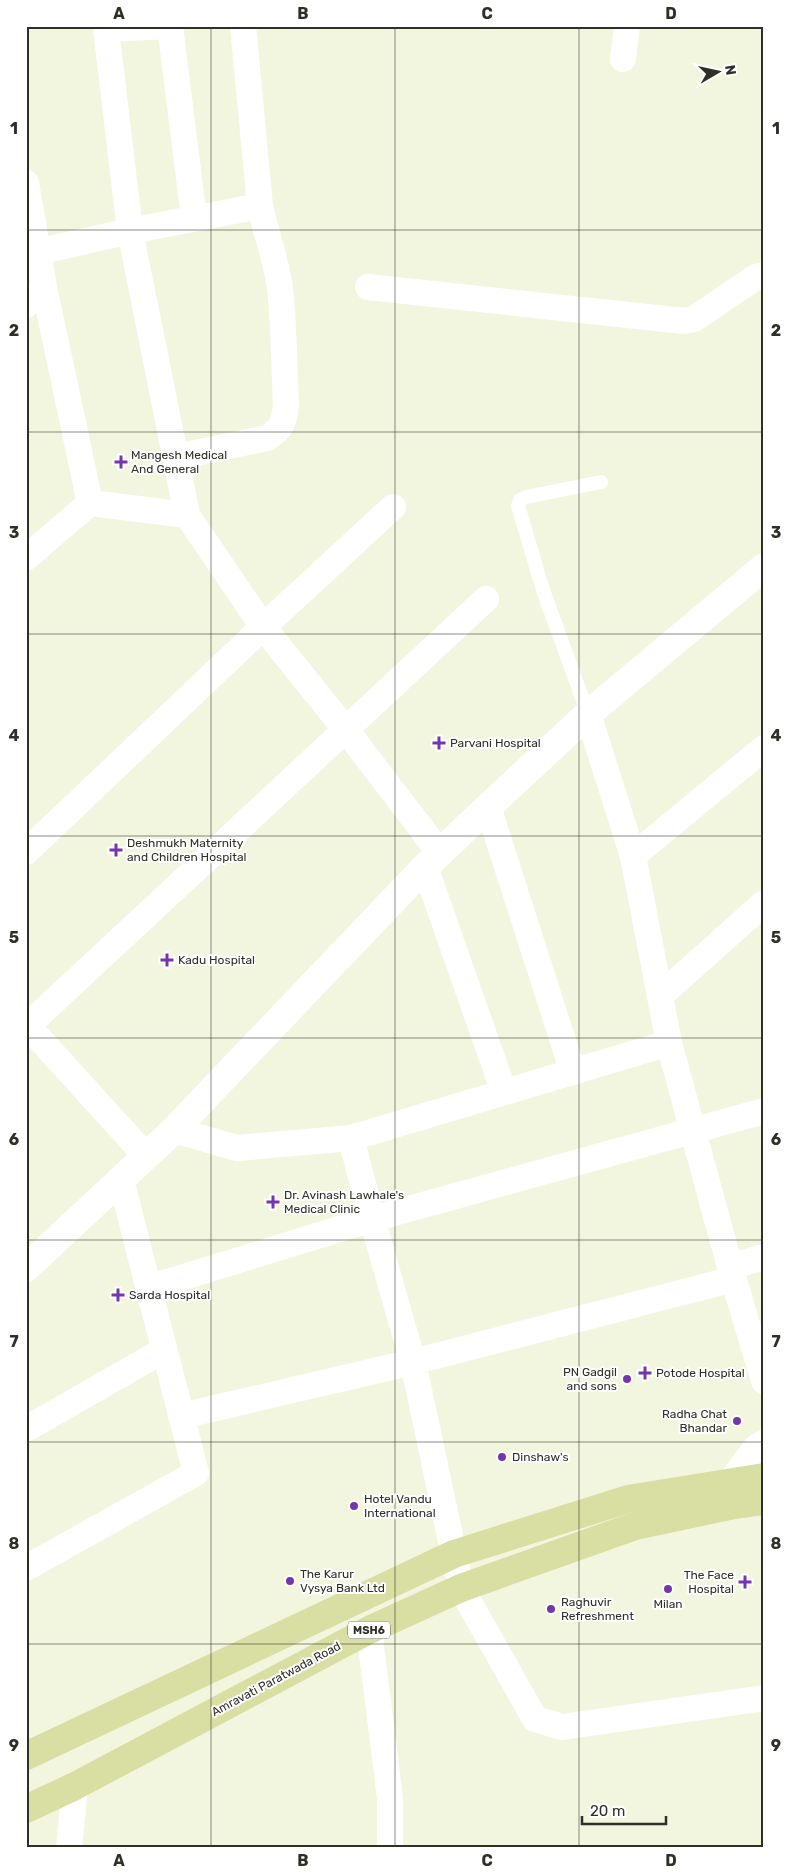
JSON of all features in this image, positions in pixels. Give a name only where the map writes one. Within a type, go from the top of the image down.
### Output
[{"type":"main road","points":[[26,1268],[174,1130],[432,860],[588,714],[764,567]]},
{"type":"main road","points":[[764,1444],[757,1448],[733,1493],[764,1516]]},
{"type":"main road","name":"MSH6","points":[[733,1493],[764,1476]]},
{"type":"main road","name":"MSH6","points":[[26,1756],[454,1554],[628,1499],[733,1493],[764,1501]]},
{"type":"main road","name":"Amravati Paratwada Road","points":[[26,1809],[75,1786],[369,1630],[461,1588],[733,1493]]},
{"type":"street","points":[[194,218],[169,26],[106,29],[130,231],[187,515],[263,627],[346,730],[432,860],[504,1092]]},
{"type":"street","points":[[176,457],[267,438],[277,432],[284,422],[286,404],[280,290],[276,264],[260,206],[243,26]]},
{"type":"street","points":[[623,59],[627,26]]},
{"type":"street","points":[[26,182],[38,252],[35,296],[90,503]]},
{"type":"street","points":[[38,252],[130,231],[260,206]]},
{"type":"street","points":[[368,287],[684,321],[694,319],[756,277],[764,275]]},
{"type":"street","points":[[26,558],[90,503],[187,515]]},
{"type":"street","points":[[26,852],[263,627],[393,507]]},
{"type":"street","points":[[146,1156],[27,1026],[486,599]]},
{"type":"street","points":[[588,714],[633,856],[668,1043],[764,1381]]},
{"type":"street","points":[[633,856],[764,748]]},
{"type":"street","points":[[488,807],[573,1072]]},
{"type":"street","points":[[660,996],[764,903]]},
{"type":"street","points":[[174,1130],[237,1148],[351,1138],[668,1043]]},
{"type":"street","points":[[148,1288],[372,1219],[764,1111]]},
{"type":"street","points":[[351,1138],[413,1362],[461,1588],[535,1719],[562,1727],[764,1698]]},
{"type":"street","points":[[26,1568],[196,1473],[121,1180]]},
{"type":"street","points":[[181,1416],[413,1362],[732,1273],[764,1257]]},
{"type":"street","points":[[26,1430],[164,1350]]},
{"type":"street","points":[[369,1630],[390,1798],[390,1848]]},
{"type":"street","points":[[69,1848],[75,1786]]},
{"type":"lane","points":[[588,714],[543,590],[518,506],[520,500],[526,497],[601,482]]},
{"type":"place","name":"Mangesh Medical And General","points":[[121,462]]},
{"type":"place","name":"Parvani Hospital","points":[[439,743]]},
{"type":"place","name":"Deshmukh Maternity and Children Hospital","points":[[116,850]]},
{"type":"place","name":"Kadu Hospital","points":[[167,960]]},
{"type":"place","name":"Dr. Avinash Lawhale's Medical Clinic","points":[[273,1202]]},
{"type":"place","name":"Sarda Hospital","points":[[118,1295]]},
{"type":"place","name":"Potode Hospital","points":[[645,1373]]},
{"type":"place","name":"PN Gadgil and sons","points":[[627,1379]]},
{"type":"place","name":"Radha Chat Bhandar","points":[[737,1421]]},
{"type":"place","name":"Dinshaw's","points":[[502,1457]]},
{"type":"place","name":"Hotel Vandu International","points":[[354,1506]]},
{"type":"place","name":"The Karur Vysya Bank Ltd","points":[[290,1581]]},
{"type":"place","name":"The Face Hospital","points":[[745,1582]]},
{"type":"place","name":"Milan","points":[[668,1589]]},
{"type":"place","name":"Raghuvir Refreshment","points":[[551,1609]]}]
